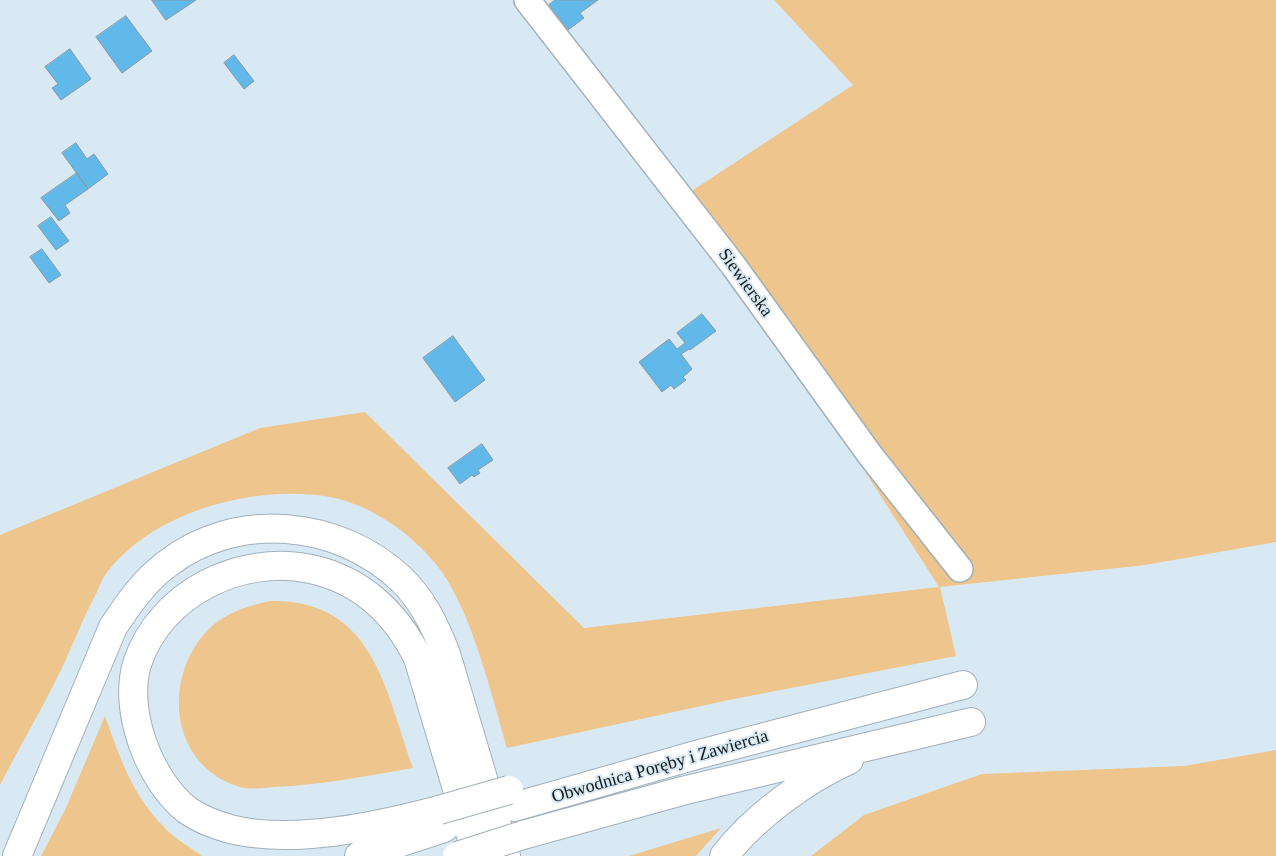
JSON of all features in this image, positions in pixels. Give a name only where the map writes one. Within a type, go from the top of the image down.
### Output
[{"type":"main road","points":[[17,856],[114,627],[146,581],[168,563],[192,548],[218,537],[245,530],[274,528],[302,530],[330,536],[356,547],[380,562],[402,580],[420,601],[435,625],[446,654],[506,856]]},
{"type":"main road","points":[[442,819],[285,834],[230,829],[187,810],[162,781],[144,749],[135,715],[134,690],[137,665],[146,644],[176,605],[198,588],[221,576],[247,568],[272,565],[308,568],[349,582],[371,596],[407,634],[418,658],[477,856]]},
{"type":"main road","name":"Obwodnica Poręby i Zawiercia","points":[[359,856],[442,819],[512,798],[696,755],[960,686]]},
{"type":"main road","name":"Obwodnica Poręby i Zawiercia","points":[[457,856],[523,835],[682,791],[971,722]]},
{"type":"main road","points":[[724,856],[734,844],[774,808],[830,768],[898,738]]},
{"type":"street","name":"Siewierska","points":[[527,0],[722,250],[870,455],[960,569]]},
{"type":"shaded area","points":[[774,0],[1276,0],[1276,542],[1145,565],[940,587],[956,656],[729,700],[507,748],[487,677],[459,602],[448,581],[425,552],[388,521],[360,506],[345,501],[330,497],[301,494],[271,494],[240,499],[210,506],[180,517],[153,532],[128,550],[108,571],[102,580],[54,685],[0,785],[0,535],[260,428],[365,412],[584,628],[939,587],[733,265],[681,198],[853,85]]},
{"type":"shaded area","points":[[270,601],[305,604],[332,615],[354,632],[370,654],[383,680],[413,768],[327,782],[252,789],[240,787],[216,776],[198,760],[186,739],[180,716],[179,692],[185,668],[196,646],[218,621],[240,610]]},
{"type":"shaded area","points":[[105,716],[128,775],[144,802],[169,832],[202,856],[41,856],[65,810]]},
{"type":"shaded area","points":[[1276,750],[1276,856],[811,856],[864,815],[982,774],[1184,766]]},
{"type":"shaded area","points":[[721,828],[696,856],[629,856]]},
{"type":"building","points":[[152,0],[196,0],[166,20]]},
{"type":"building","points":[[555,0],[598,0],[580,13],[584,18],[568,30],[549,5]]},
{"type":"building","points":[[126,16],[152,51],[122,73],[96,37]]},
{"type":"building","points":[[70,49],[91,79],[61,100],[52,88],[58,84],[45,67]]},
{"type":"building","points":[[234,55],[254,81],[244,89],[224,63]]},
{"type":"building","points":[[76,143],[87,159],[94,154],[108,174],[88,189],[62,153]]},
{"type":"building","points":[[77,173],[88,189],[65,205],[70,213],[59,221],[41,198]]},
{"type":"building","points":[[51,217],[69,241],[56,250],[38,226]]},
{"type":"building","points":[[42,249],[61,275],[49,283],[30,257]]},
{"type":"building","points":[[702,314],[716,331],[690,350],[681,354],[692,369],[683,377],[686,380],[674,389],[671,385],[662,392],[639,362],[669,339],[677,349],[685,343],[677,333]]},
{"type":"building","points":[[453,336],[485,380],[455,402],[423,358]]},
{"type":"building","points":[[482,444],[493,460],[478,470],[480,473],[474,477],[472,475],[460,484],[448,468]]}]
